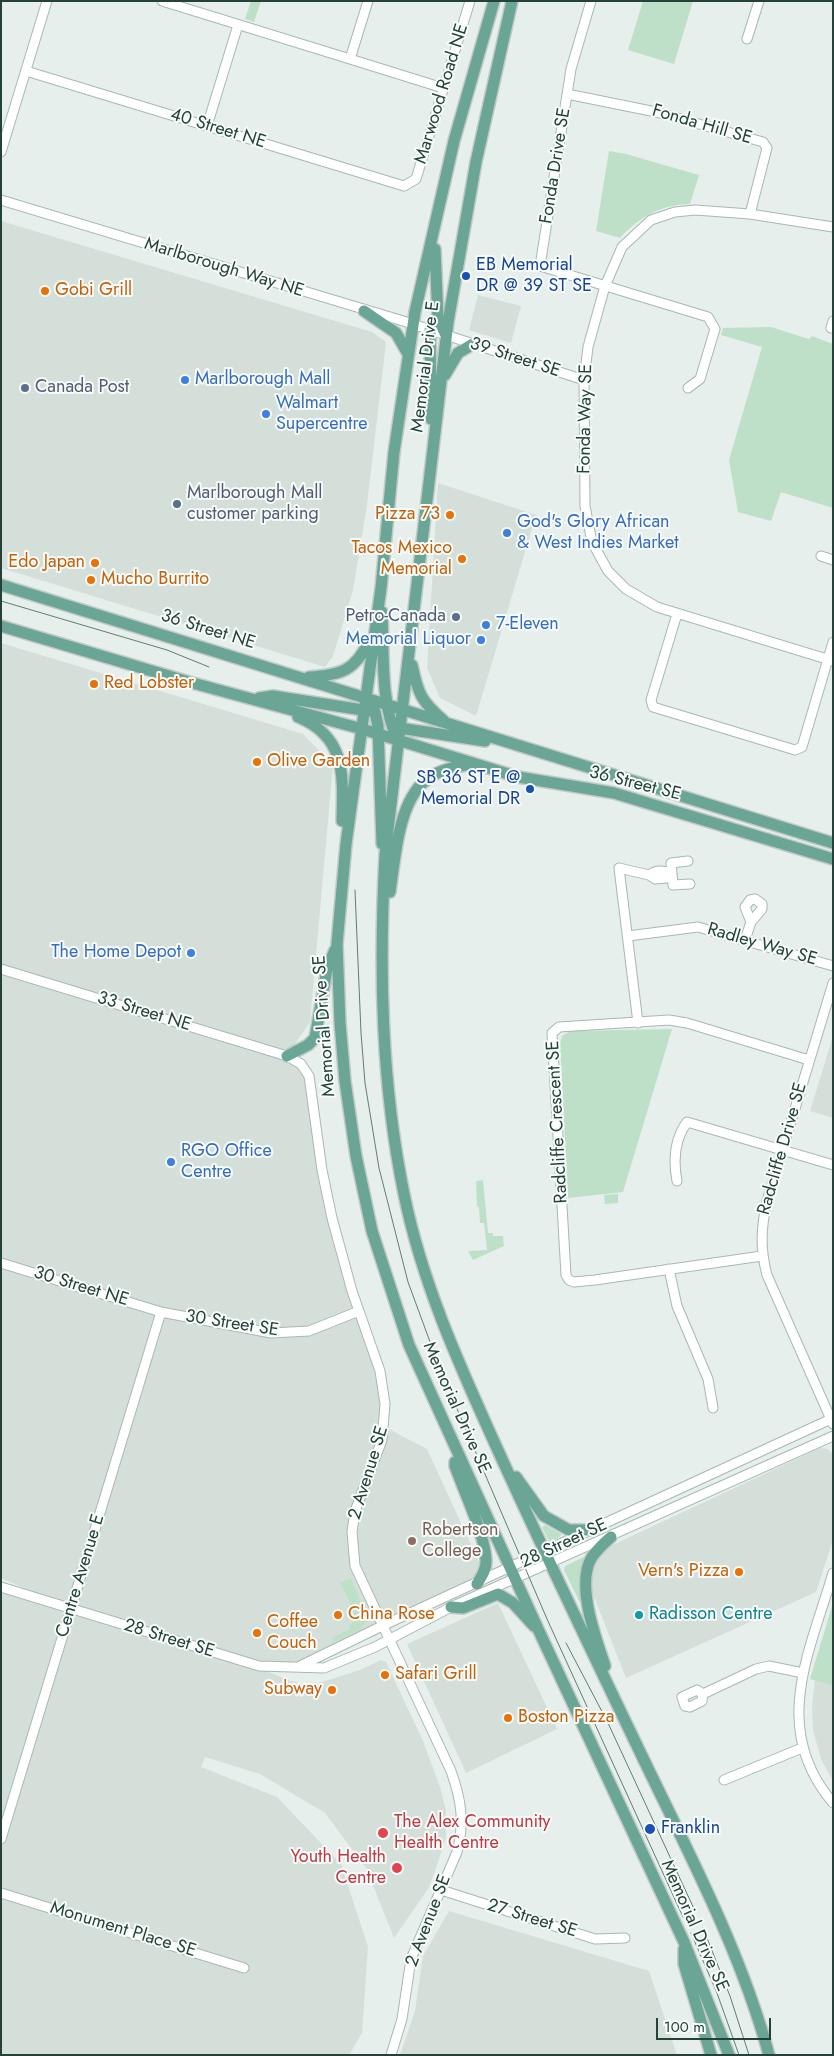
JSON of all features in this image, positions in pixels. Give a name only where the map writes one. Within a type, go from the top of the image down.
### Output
[{"type":"main road","name":"Memorial Drive E","points":[[362,729],[364,698],[381,588],[389,499],[413,325],[471,78],[494,1]]},
{"type":"main road","name":"Memorial Drive E","points":[[398,741],[396,728],[403,710],[410,656],[446,335],[476,162],[512,1]]},
{"type":"main road","points":[[435,225],[434,274],[438,319],[446,335]]},
{"type":"main road","points":[[364,311],[396,333],[408,354]]},
{"type":"main road","points":[[430,330],[431,468]]},
{"type":"main road","points":[[442,381],[458,353],[474,344]]},
{"type":"main road","name":"36 Street NE","points":[[1,585],[302,677],[364,698],[387,709],[403,710]]},
{"type":"main road","points":[[381,588],[387,709],[396,728]]},
{"type":"main road","points":[[1,626],[150,671],[362,729],[396,728],[483,742],[500,741]]},
{"type":"main road","points":[[302,677],[336,674],[349,668],[358,661],[374,632]]},
{"type":"main road","points":[[410,656],[416,685],[423,701],[447,723]]},
{"type":"main road","points":[[252,698],[274,696],[375,712],[387,709]]},
{"type":"main road","points":[[364,698],[375,712],[378,730],[381,841],[386,855]]},
{"type":"main road","points":[[272,704],[319,729],[334,746],[344,777],[342,821],[346,844]]},
{"type":"main road","name":"36 Street SE","points":[[403,710],[833,843]]},
{"type":"main road","name":"Memorial Drive SE","points":[[362,729],[346,844],[337,944],[339,1004],[345,1081],[356,1156],[372,1231],[409,1345],[456,1453],[684,1942],[728,2055]]},
{"type":"main road","points":[[378,730],[398,741]]},
{"type":"main road","name":"36 Street SE","points":[[398,741],[473,764],[550,784],[614,793],[833,859]]},
{"type":"main road","name":"Memorial Drive SE","points":[[398,741],[386,855],[382,916],[384,1049],[390,1110],[404,1194],[426,1277],[450,1345],[544,1553],[727,1935],[760,2024],[769,2055]]},
{"type":"main road","points":[[382,916],[389,903],[400,833],[407,808],[416,789],[426,779],[448,769],[473,764]]},
{"type":"main road","points":[[819,855],[833,864]]},
{"type":"main road","points":[[287,1056],[308,1045],[315,1038],[327,969],[337,944]]},
{"type":"main road","points":[[498,1451],[544,1516],[569,1530],[593,1530]]},
{"type":"main road","points":[[456,1453],[455,1466],[485,1548],[486,1563],[484,1573],[477,1584]]},
{"type":"main road","points":[[609,1687],[585,1584],[587,1569],[592,1556],[611,1537]]},
{"type":"main road","points":[[451,1608],[463,1608],[498,1594],[513,1603],[538,1629]]},
{"type":"main road","points":[[684,1942],[684,1964],[711,2055]]},
{"type":"street","points":[[1,152],[47,1]]},
{"type":"street","points":[[162,1],[443,88]]},
{"type":"street","points":[[350,59],[368,1]]},
{"type":"street","name":"Marwood Road NE","points":[[410,184],[416,179],[470,1]]},
{"type":"street","name":"Fonda Drive SE","points":[[591,1],[571,69],[540,266],[605,286]]},
{"type":"street","points":[[747,39],[759,1]]},
{"type":"street","points":[[207,126],[238,25]]},
{"type":"street","name":"40 Street NE","points":[[26,71],[404,186],[410,184]]},
{"type":"street","name":"Fonda Hill SE","points":[[567,94],[656,112],[763,142],[766,148],[750,214]]},
{"type":"street","name":"Marlborough Way NE","points":[[1,200],[446,335]]},
{"type":"street","name":"Fonda Way SE","points":[[830,660],[677,614],[641,600],[626,589],[608,571],[592,542],[585,506],[584,380],[588,347],[605,286],[622,247],[651,220],[675,212],[695,210],[750,214],[833,227]]},
{"type":"street","points":[[605,286],[708,318],[715,329],[700,378],[688,388]]},
{"type":"street","name":"39 Street SE","points":[[446,335],[584,380]]},
{"type":"street","points":[[821,556],[833,560]]},
{"type":"street","points":[[677,614],[651,700],[653,707],[795,750],[802,747],[830,660],[833,642]]},
{"type":"street","points":[[688,861],[671,863],[671,873],[673,886],[690,884]]},
{"type":"street","points":[[638,1023],[619,868],[649,875],[654,872],[667,871],[671,873]]},
{"type":"street","points":[[745,940],[750,922]]},
{"type":"street","name":"Radley Way SE","points":[[628,936],[698,927],[833,966]]},
{"type":"street","name":"33 Street NE","points":[[1,968],[287,1056]]},
{"type":"street","name":"Radcliffe Drive SE","points":[[832,1422],[767,1275],[762,1256],[761,1230],[782,1149],[833,983]]},
{"type":"street","name":"Radcliffe Crescent SE","points":[[762,1256],[574,1282],[569,1280],[566,1275],[552,1034],[559,1027],[669,1020],[687,1023],[809,1060]]},
{"type":"street","name":"2 Avenue SE","points":[[287,1056],[301,1064],[308,1076],[315,1129],[332,1218],[359,1312],[380,1371],[384,1388],[386,1417],[380,1447],[355,1511],[352,1552],[360,1580],[451,1771],[461,1802],[461,1835],[441,1890],[412,1958],[402,2019],[391,2055]]},
{"type":"street","points":[[677,1181],[674,1156],[681,1130],[687,1122],[833,1165]]},
{"type":"street","name":"30 Street NE","points":[[1,1263],[162,1312]]},
{"type":"street","points":[[669,1269],[677,1306],[708,1379],[713,1408]]},
{"type":"street","name":"30 Street SE","points":[[162,1312],[263,1331],[294,1334],[309,1331],[359,1312]]},
{"type":"street","name":"Centre Avenue E","points":[[1,1840],[162,1312]]},
{"type":"street","name":"28 Street SE","points":[[1,1588],[259,1666],[324,1668],[390,1640],[513,1574],[544,1553],[832,1422]]},
{"type":"street","name":"28 Street SE","points":[[298,1668],[382,1626],[477,1584],[550,1564],[833,1436]]},
{"type":"street","points":[[833,1573],[803,1673],[797,1712],[802,1748],[817,1782],[833,1803]]},
{"type":"street","points":[[703,1694],[756,1669],[769,1666],[803,1673]]},
{"type":"street","points":[[724,1780],[802,1748]]},
{"type":"street","name":"27 Street SE","points":[[441,1890],[594,1938],[625,1938]]},
{"type":"street","name":"Monument Place SE","points":[[1,1893],[244,1968]]},
{"type":"shaded area","points":[[1,221],[372,332],[386,342],[367,505],[353,590],[333,656],[325,667],[1,568]]},
{"type":"shaded area","points":[[478,295],[521,306],[511,343],[469,330]]},
{"type":"shaded area","points":[[438,483],[536,515],[476,716],[440,698],[427,668]]},
{"type":"shaded area","points":[[1,643],[303,734],[333,765],[310,1022],[287,1056],[304,1068],[332,1218],[380,1371],[385,1427],[427,1449],[484,1573],[477,1584],[298,1668],[248,1663],[290,1681],[313,1685],[360,1670],[381,1660],[386,1662],[423,1741],[440,1787],[446,1810],[446,1838],[428,1889],[394,1938],[366,1868],[325,1813],[260,1774],[205,1757],[201,1767],[277,1797],[341,1864],[368,1947],[362,2033],[349,2055],[1,2055],[1,1592],[67,1607],[1,1578]]},
{"type":"shaded area","points":[[833,1036],[833,1118],[810,1111]]},
{"type":"shaded area","points":[[820,1448],[828,1449],[833,1454],[833,1540],[816,1592],[626,1678],[593,1594],[592,1576],[599,1555],[604,1549]]},
{"type":"shaded area","points":[[498,1603],[557,1729],[466,1773],[407,1644]]},
{"type":"shaded area","points":[[815,1680],[833,1686],[833,1781],[821,1759],[813,1730],[812,1705]]},
{"type":"shaded area","points":[[449,1911],[649,1971],[677,2055],[400,2055],[415,2011],[423,1956]]},
{"type":"green space","points":[[251,1],[261,1],[254,22],[245,19]]},
{"type":"green space","points":[[643,1],[693,1],[674,64],[628,50]]},
{"type":"green space","points":[[609,151],[699,175],[690,204],[660,209],[643,218],[620,238],[596,231]]},
{"type":"green space","points":[[771,327],[809,339],[812,336],[833,344],[833,508],[781,492],[771,521],[738,512],[729,460],[762,347],[721,335],[723,328]]},
{"type":"green space","points":[[672,1029],[623,1192],[568,1198],[560,1043],[562,1036],[570,1031]]},
{"type":"green space","points":[[483,1180],[488,1233],[493,1233],[493,1236],[503,1236],[504,1246],[473,1260],[468,1251],[487,1250],[484,1223],[480,1223],[479,1207],[477,1206],[476,1181]]},
{"type":"green space","points":[[618,1194],[618,1203],[605,1204],[604,1195]]},
{"type":"green space","points":[[545,1525],[561,1534],[561,1536],[550,1543],[542,1527]]},
{"type":"green space","points":[[586,1556],[582,1607],[564,1570],[565,1566]]},
{"type":"green space","points":[[351,1578],[368,1620],[360,1630],[334,1642],[332,1638],[350,1629],[349,1626],[355,1619],[353,1609],[340,1583]]},
{"type":"green space","points":[[833,1603],[833,1686],[810,1679]]},
{"type":"tram line","points":[[1,601],[167,650],[209,667]]},
{"type":"tram line","points":[[355,890],[365,1083],[379,1168],[408,1282],[440,1369],[547,1619],[683,1917]]},
{"type":"tram line","points":[[566,1643],[608,1723],[695,1911]]},
{"type":"tram line","points":[[703,1928],[730,1996],[749,2055]]},
{"type":"tram line","points":[[691,1933],[717,1993],[739,2055]]},
{"type":"place","name":"EB Memorial DR @ 39 ST SE","points":[[466,276]]},
{"type":"place","name":"Gobi Grill","points":[[45,291]]},
{"type":"place","name":"Marlborough Mall","points":[[185,380]]},
{"type":"place","name":"Canada Post","points":[[25,388]]},
{"type":"place","name":"Walmart Supercentre","points":[[266,414]]},
{"type":"place","name":"Marlborough Mall customer parking","points":[[177,504]]},
{"type":"place","name":"Pizza 73","points":[[450,515]]},
{"type":"place","name":"God's Glory African & West Indies Market","points":[[507,533]]},
{"type":"place","name":"Tacos Mexico Memorial","points":[[462,559]]},
{"type":"place","name":"Edo Japan","points":[[95,563]]},
{"type":"place","name":"Mucho Burrito","points":[[91,580]]},
{"type":"place","name":"Petro-Canada","points":[[456,617]]},
{"type":"place","name":"7-Eleven","points":[[486,625]]},
{"type":"place","name":"Memorial Liquor","points":[[481,640]]},
{"type":"place","name":"Red Lobster","points":[[94,684]]},
{"type":"place","name":"Olive Garden","points":[[257,762]]},
{"type":"place","name":"SB 36 ST E @ Memorial DR","points":[[530,789]]},
{"type":"place","name":"The Home Depot","points":[[191,953]]},
{"type":"place","name":"RGO Office Centre","points":[[171,1162]]},
{"type":"place","name":"Robertson College","points":[[412,1541]]},
{"type":"place","name":"Vern's Pizza","points":[[739,1572]]},
{"type":"place","name":"China Rose","points":[[338,1615]]},
{"type":"place","name":"Radisson Centre","points":[[639,1615]]},
{"type":"place","name":"Coffee Couch","points":[[257,1633]]},
{"type":"place","name":"Safari Grill","points":[[385,1675]]},
{"type":"place","name":"Subway","points":[[332,1690]]},
{"type":"place","name":"Boston Pizza","points":[[508,1718]]},
{"type":"place","name":"Franklin","points":[[650,1829]]},
{"type":"place","name":"The Alex Community Health Centre","points":[[383,1833]]},
{"type":"place","name":"Youth Health Centre","points":[[397,1868]]}]
